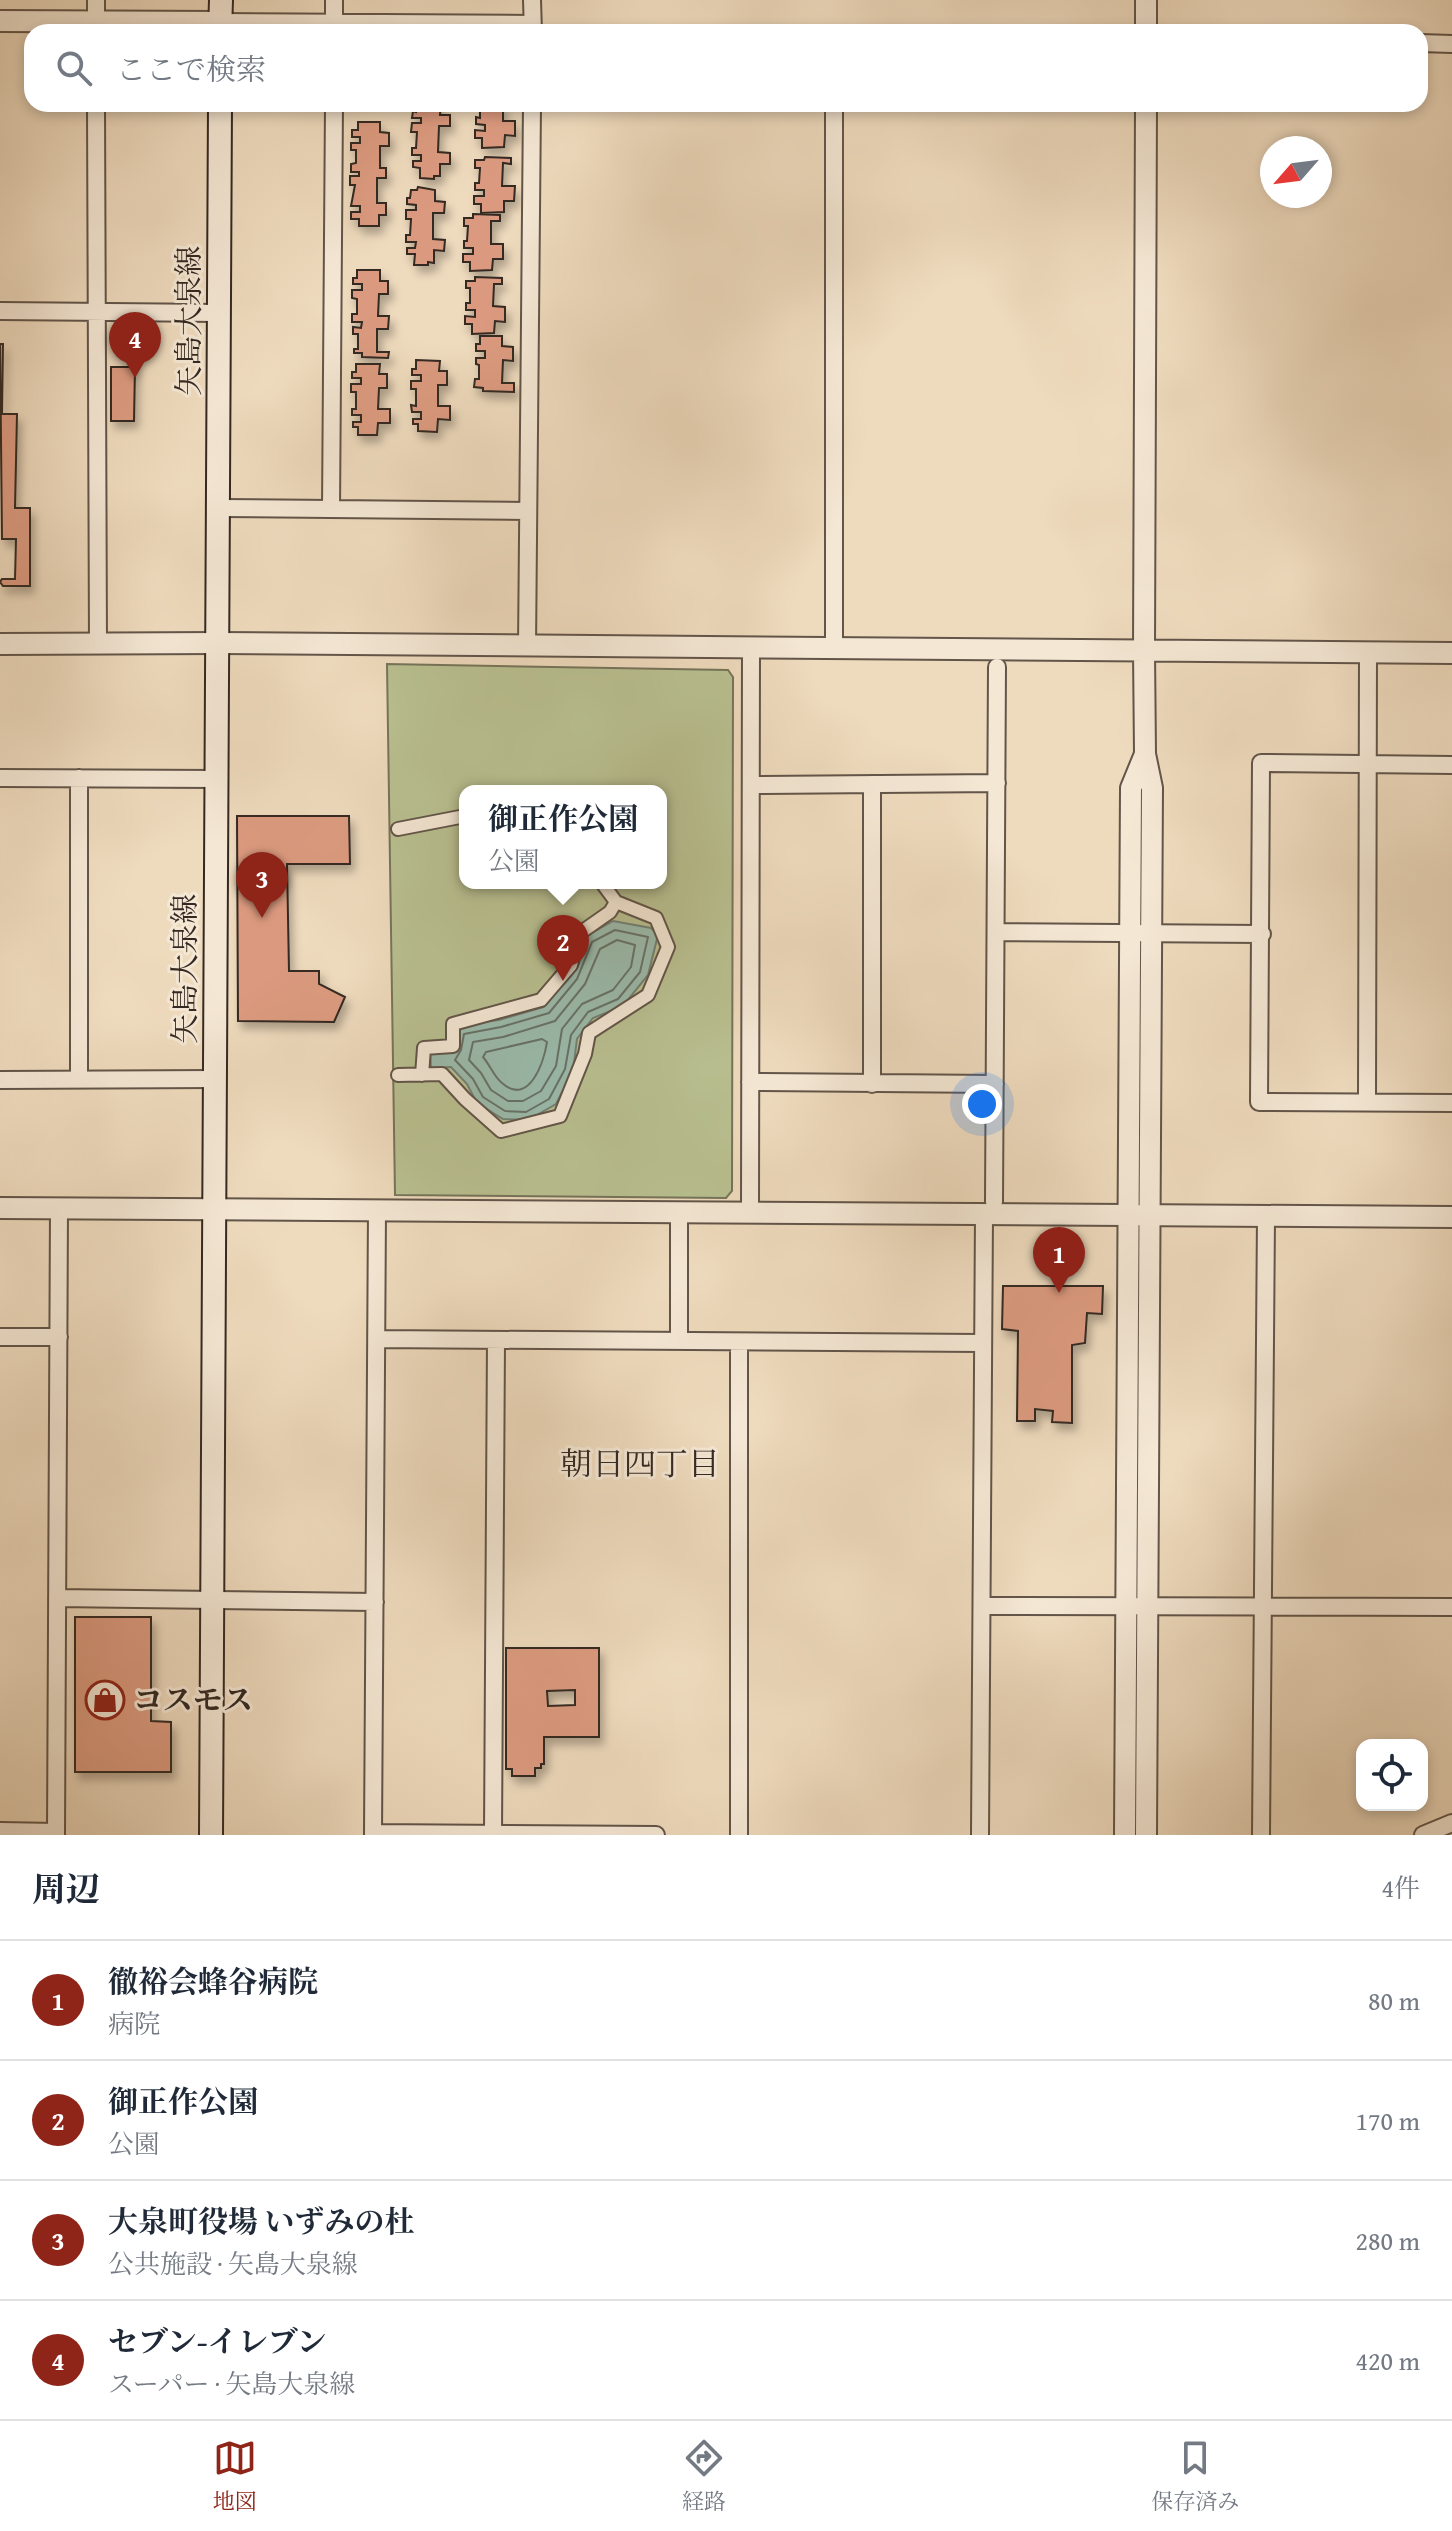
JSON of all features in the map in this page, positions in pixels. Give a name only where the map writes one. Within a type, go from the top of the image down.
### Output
[{"type":"main road","name":"矢島大泉線","points":[[211,1835],[220,112]]},
{"type":"street","points":[[96,0],[96,24]]},
{"type":"street","points":[[334,0],[334,24]]},
{"type":"street","points":[[532,0],[532,24]]},
{"type":"street","points":[[1146,0],[1146,24]]},
{"type":"street","points":[[137,24],[220,18],[288,24]]},
{"type":"street","points":[[0,21],[48,24]]},
{"type":"street","points":[[1428,43],[1452,44]]},
{"type":"street","points":[[96,112],[98,645]]},
{"type":"street","points":[[331,509],[334,112]]},
{"type":"street","points":[[527,647],[532,112]]},
{"type":"street","points":[[834,112],[834,650]]},
{"type":"street","points":[[1146,112],[1144,651],[1145,754],[1152,788],[1146,1835]]},
{"type":"street","points":[[0,311],[218,313]]},
{"type":"street","points":[[219,508],[527,511]]},
{"type":"street","points":[[0,644],[1452,653]]},
{"type":"street","points":[[750,1213],[751,649]]},
{"type":"street","points":[[1367,1102],[1368,653]]},
{"type":"street","points":[[980,1835],[983,1606],[981,1343],[995,1084],[997,667]]},
{"type":"street","points":[[1125,1835],[1131,788],[1145,754]]},
{"type":"street","points":[[1452,765],[1261,763],[1259,1102],[1452,1103]]},
{"type":"street","points":[[0,778],[217,779]]},
{"type":"street","points":[[79,778],[79,1079]]},
{"type":"street","points":[[751,785],[997,783]]},
{"type":"street","points":[[872,784],[872,1084]]},
{"type":"street","points":[[398,829],[459,817]]},
{"type":"street","points":[[398,1075],[442,1074],[501,1131],[560,1116],[585,1054],[589,1033],[648,995],[668,947],[656,918],[616,902],[606,889]]},
{"type":"street","points":[[422,1075],[424,1048],[453,1046],[453,1024],[541,1000],[571,965],[580,933],[610,912],[616,902]]},
{"type":"street","points":[[996,932],[1262,934]]},
{"type":"street","points":[[0,1080],[215,1079]]},
{"type":"street","points":[[750,1082],[995,1084]]},
{"type":"street","points":[[0,1208],[679,1213],[989,1208],[1128,1215],[1452,1217]]},
{"type":"street","points":[[0,1831],[56,1833],[59,1208]]},
{"type":"street","points":[[377,1211],[373,1834],[656,1835]]},
{"type":"street","points":[[679,1213],[679,1341]]},
{"type":"street","points":[[1261,1835],[1266,1216]]},
{"type":"street","points":[[0,1337],[59,1337]]},
{"type":"street","points":[[377,1339],[981,1343]]},
{"type":"street","points":[[493,1834],[496,1340]]},
{"type":"street","points":[[739,1342],[739,1835]]},
{"type":"street","points":[[57,1598],[375,1602]]},
{"type":"street","points":[[983,1606],[1452,1607]]},
{"type":"street","points":[[1423,1835],[1452,1823]]},
{"type":"green space","points":[[387,664],[728,670],[733,677],[732,1191],[726,1198],[395,1195]]},
{"type":"water","points":[[613,921],[651,928],[658,935],[648,975],[623,1006],[593,1018],[577,1039],[573,1071],[556,1104],[528,1120],[503,1119],[477,1103],[467,1084],[451,1067],[431,1068],[430,1050],[454,1049],[457,1025],[499,1020],[544,1007],[570,975],[585,937]]},
{"type":"building","points":[[413,112],[450,115],[450,126],[439,126],[438,152],[450,153],[450,164],[440,164],[440,176],[434,176],[434,179],[420,178],[420,168],[413,167],[413,161],[421,161],[421,155],[412,155],[412,148],[416,148],[417,132],[411,132],[412,123],[421,123],[421,118],[412,118]]},
{"type":"building","points":[[480,112],[503,112],[503,121],[515,121],[515,136],[505,135],[504,147],[482,148],[482,138],[475,138],[475,130],[485,131],[485,125],[476,124],[476,117],[480,118]]},
{"type":"building","points":[[358,122],[380,122],[380,132],[389,133],[389,146],[380,146],[380,168],[386,168],[386,178],[377,178],[377,203],[386,203],[386,215],[379,215],[379,226],[359,226],[359,219],[351,219],[351,212],[360,212],[360,206],[351,206],[355,185],[350,185],[350,176],[359,176],[359,172],[351,172],[351,164],[356,163],[356,150],[351,150],[351,143],[360,143],[360,137],[352,137],[352,130],[358,130]]},
{"type":"building","points":[[485,157],[511,158],[511,164],[503,163],[502,186],[515,186],[514,201],[504,201],[504,212],[481,213],[481,204],[474,204],[474,196],[484,196],[484,190],[475,190],[480,168],[475,168],[475,160],[484,160]]},
{"type":"building","points":[[418,187],[435,190],[435,201],[445,202],[444,213],[433,213],[433,239],[445,240],[444,251],[434,250],[434,263],[428,262],[428,265],[414,265],[415,254],[407,254],[407,248],[415,248],[416,242],[406,242],[406,235],[410,235],[411,219],[406,219],[406,210],[416,210],[416,205],[407,204],[407,198],[410,198],[411,190]]},
{"type":"building","points":[[473,214],[500,215],[500,221],[491,221],[491,244],[503,244],[503,259],[493,259],[492,270],[470,271],[470,262],[463,262],[463,254],[473,254],[473,248],[464,248],[468,226],[464,226],[464,218],[473,218]]},
{"type":"building","points":[[357,270],[380,270],[380,281],[388,281],[388,294],[379,294],[378,316],[389,316],[388,329],[377,329],[377,352],[389,352],[388,358],[362,357],[362,353],[354,353],[354,349],[358,349],[358,334],[353,334],[353,327],[361,328],[362,322],[352,322],[352,314],[357,314],[357,299],[352,298],[352,290],[362,290],[362,284],[353,284]]},
{"type":"building","points":[[475,277],[502,278],[502,284],[494,284],[493,306],[505,307],[505,322],[495,321],[494,333],[472,334],[472,324],[465,324],[465,316],[475,317],[475,310],[466,310],[466,303],[470,303],[470,288],[466,288],[466,281],[475,281]]},
{"type":"building","points":[[480,336],[502,336],[502,346],[513,347],[513,361],[503,360],[502,383],[514,383],[514,392],[483,391],[483,388],[474,387],[475,379],[479,379],[476,358],[485,358],[485,351],[476,351]]},
{"type":"building","points":[[0,344],[3,344],[2,414],[17,414],[15,508],[30,508],[30,586],[3,586],[0,582],[2,579],[15,579],[16,539],[2,539]]},
{"type":"building","points":[[416,360],[440,361],[439,371],[447,371],[447,385],[438,385],[438,406],[450,406],[450,420],[438,419],[437,432],[418,431],[418,424],[413,424],[413,419],[421,419],[421,412],[412,412],[411,405],[416,406],[416,389],[411,389],[411,381],[421,381],[421,375],[412,375]]},
{"type":"building","points":[[356,364],[380,364],[379,374],[387,374],[387,388],[379,388],[378,409],[390,409],[390,423],[378,423],[377,435],[358,435],[358,427],[353,427],[353,422],[361,422],[361,415],[352,415],[352,409],[356,409],[356,392],[351,392],[351,384],[361,384],[361,378],[352,378]]},
{"type":"building","points":[[111,367],[135,367],[134,421],[111,421]]},
{"type":"building","points":[[237,816],[349,816],[350,864],[287,864],[289,971],[319,971],[319,984],[345,997],[334,1022],[238,1021]]},
{"type":"building","points":[[1003,1286],[1103,1286],[1102,1314],[1087,1313],[1085,1343],[1072,1345],[1072,1423],[1052,1422],[1053,1411],[1035,1409],[1035,1421],[1017,1421],[1018,1331],[1002,1329]]},
{"type":"building","points":[[75,1617],[151,1617],[151,1721],[171,1722],[171,1772],[75,1772]]},
{"type":"building","points":[[506,1648],[599,1648],[599,1737],[544,1737],[544,1764],[541,1768],[535,1768],[535,1776],[512,1776],[512,1769],[506,1769]],"holes":[[[575,1690],[575,1705],[548,1706],[547,1691]]]},
{"type":"place","name":"セブン-イレブン","points":[[135,378]]},
{"type":"place","name":"大泉町役場 いずみの杜","points":[[262,918]]},
{"type":"place","name":"御正作公園","points":[[563,981]]},
{"type":"place","name":"徹裕会蜂谷病院","points":[[1059,1293]]},
{"type":"place","name":"コスモス","points":[[105,1700]]},
{"type":"district","name":"朝日四丁目","points":[[640,1464]]}]
